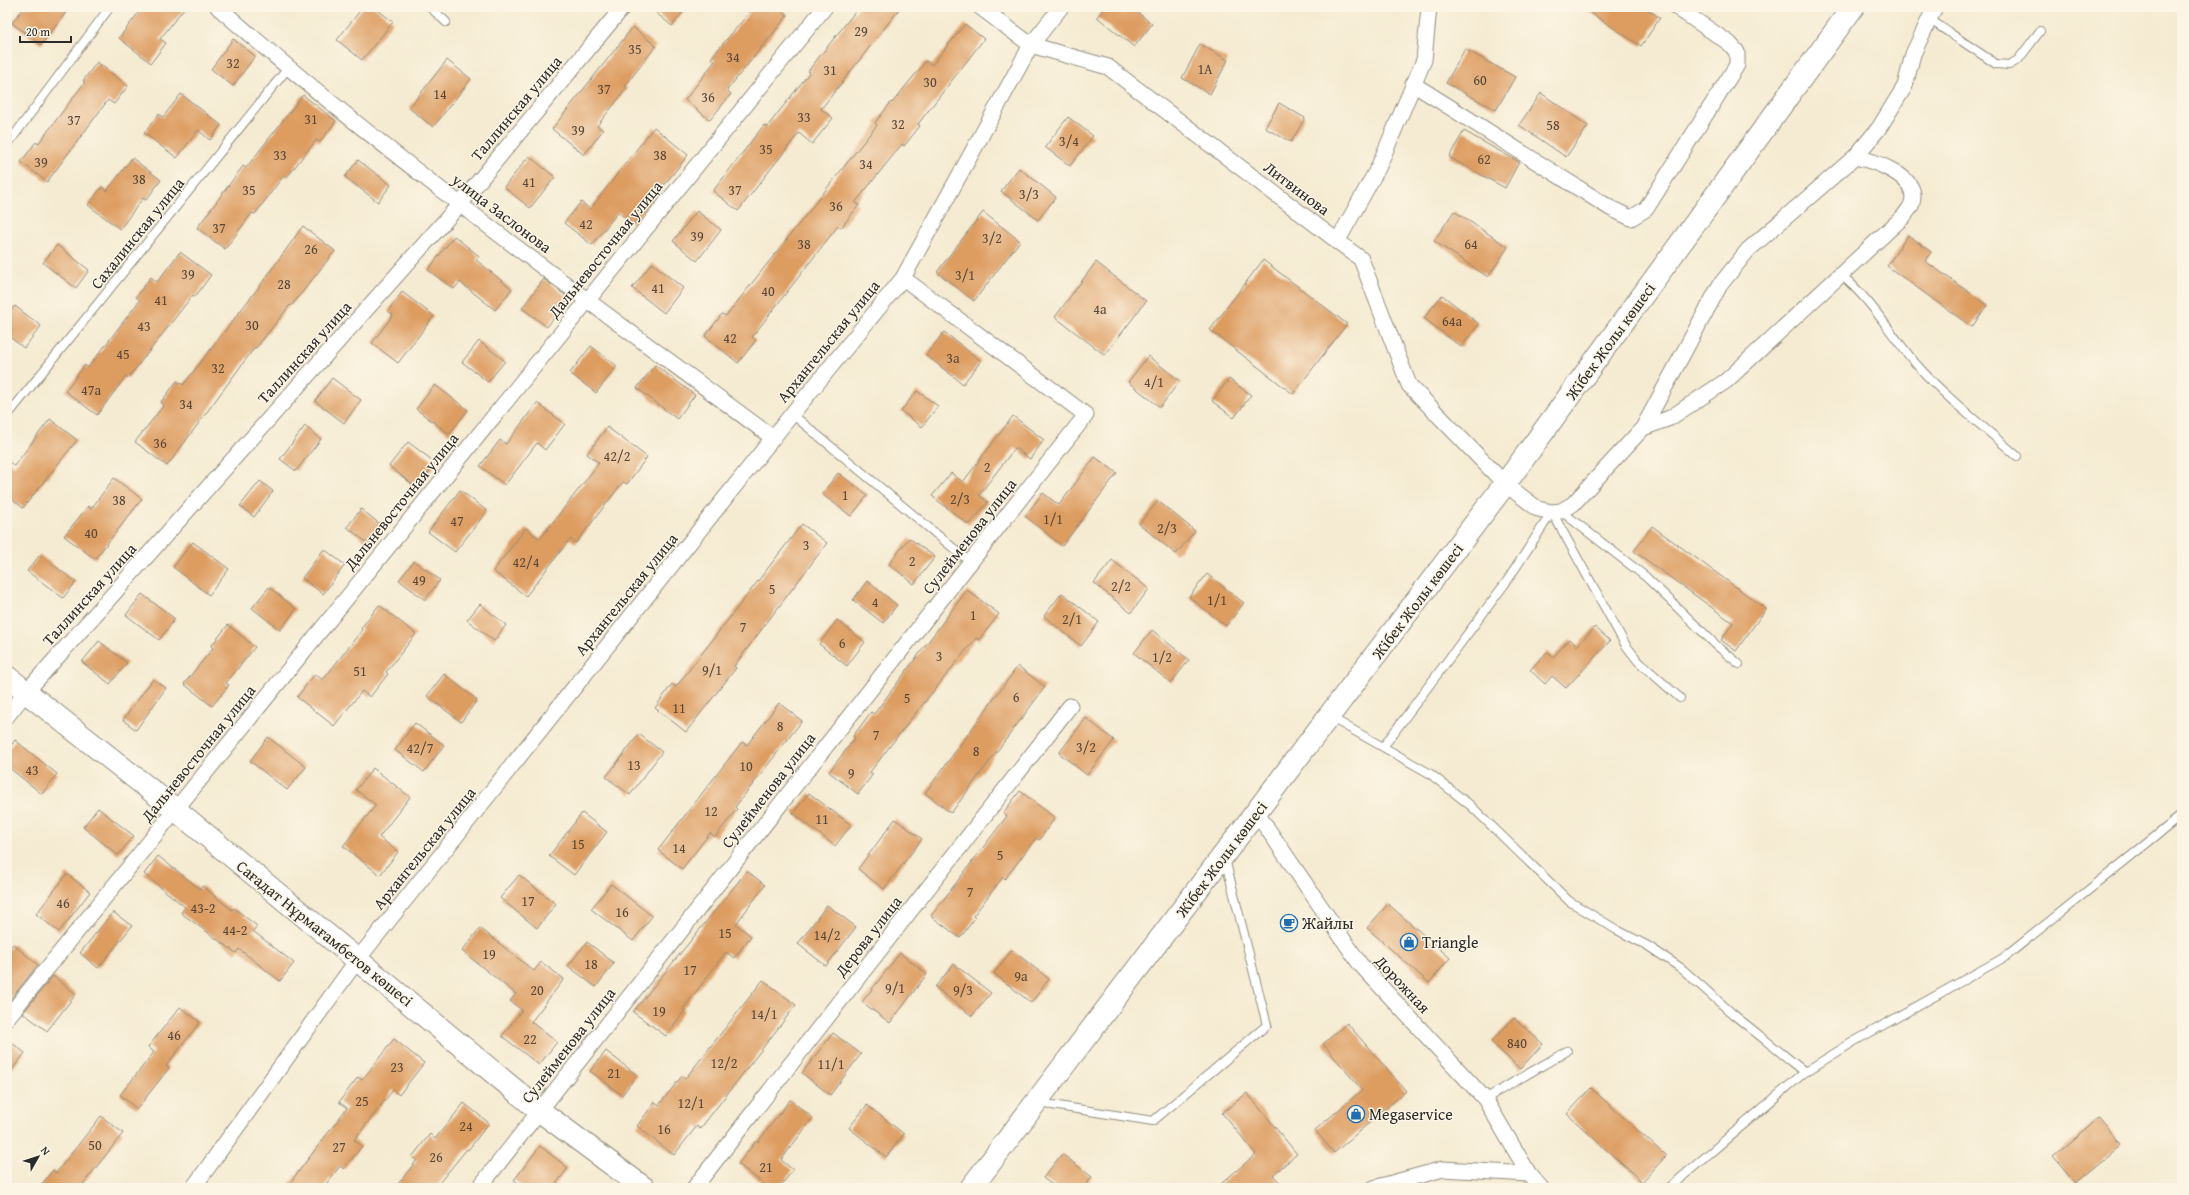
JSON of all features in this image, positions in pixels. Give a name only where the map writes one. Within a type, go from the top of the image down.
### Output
[{"type":"main road","name":"Жібек Жолы көшесі","points":[[971,1188],[1505,484],[1853,7]]},
{"type":"main road","name":"Сағадат Нұрмағамбетов көшесі","points":[[7,676],[176,810],[540,1111],[644,1188]]},
{"type":"street","name":"улица Заслонова","points":[[218,7],[288,68],[460,204],[773,438]]},
{"type":"street","name":"Таллинская улица","points":[[7,716],[27,691],[460,204],[623,7]]},
{"type":"street","name":"Дальневосточная улица","points":[[7,1018],[824,7]]},
{"type":"street","name":"Литвинова","points":[[980,7],[1031,45],[1108,67],[1361,259],[1409,385],[1505,484],[1538,508],[1556,511]]},
{"type":"street","name":"Архангельская улица","points":[[193,1188],[358,959],[792,414],[903,278],[1031,45],[1061,7]]},
{"type":"street","points":[[1337,242],[1378,168],[1424,60],[1429,7]]},
{"type":"street","points":[[1413,84],[1610,208],[1631,218],[1646,209],[1737,65],[1737,52],[1730,43],[1676,7]]},
{"type":"street","points":[[1556,511],[1573,504],[1643,428],[1664,392],[1720,285],[1748,250],[1855,157],[1880,128],[1905,86],[1912,54],[1932,13]]},
{"type":"street","points":[[1643,428],[1670,418],[1726,381],[1904,216],[1912,204],[1910,186],[1896,173],[1878,162],[1855,157]]},
{"type":"street","name":"Сулейменова улица","points":[[479,1188],[1086,415],[903,278]]},
{"type":"street","name":"Дерова улица","points":[[694,1188],[1070,706]]},
{"type":"street","name":"Дорожная","points":[[1256,812],[1360,964],[1485,1099],[1529,1174],[1541,1188]]},
{"type":"street","points":[[1374,1188],[1443,1169],[1529,1174]]},
{"type":"lane","points":[[7,145],[110,7]]},
{"type":"lane","points":[[430,7],[446,22]]},
{"type":"lane","points":[[1932,13],[1996,64],[2009,65],[2018,60],[2040,31]]},
{"type":"lane","name":"Сахалинская улица","points":[[7,416],[288,68]]},
{"type":"lane","points":[[1841,275],[1864,298],[1895,340],[1917,365],[1951,399],[2017,456]]},
{"type":"lane","points":[[792,414],[970,562]]},
{"type":"lane","points":[[1556,511],[1646,577],[1716,645],[1739,664]]},
{"type":"lane","points":[[1556,511],[1625,644],[1638,660],[1680,698]]},
{"type":"lane","points":[[1383,747],[1507,581],[1556,511]]},
{"type":"lane","points":[[1329,716],[1429,773],[1470,805],[1569,901],[1617,930],[1648,946],[1681,968],[1734,1015],[1806,1072]]},
{"type":"lane","points":[[1669,1188],[1806,1072],[1853,1042],[2005,957],[2182,815]]},
{"type":"lane","points":[[1036,1102],[1153,1121],[1268,1025],[1224,855]]},
{"type":"lane","points":[[1485,1099],[1567,1051]]},
{"type":"building","points":[[24,7],[70,7],[41,45],[12,23]]},
{"type":"building","points":[[143,7],[185,7],[160,39],[166,43],[151,63],[119,38]]},
{"type":"building","points":[[363,7],[374,7],[393,22],[362,60],[337,40]]},
{"type":"building","points":[[649,7],[687,7],[672,26]]},
{"type":"building","points":[[754,7],[778,7],[788,15],[727,90],[731,94],[710,120],[685,100],[715,61],[711,58]]},
{"type":"building","points":[[859,7],[901,7],[821,109],[833,118],[812,144],[799,133],[738,211],[713,191],[764,125],[767,127],[810,72],[808,71]]},
{"type":"building","points":[[1105,7],[1131,7],[1152,24],[1134,47],[1097,17]]},
{"type":"building","points":[[1582,7],[1644,7],[1660,18],[1641,46]]},
{"type":"building","points":[[965,24],[984,39],[918,124],[920,126],[904,146],[902,144],[855,203],[859,205],[841,228],[838,226],[752,337],[756,340],[738,363],[705,336],[722,314],[726,316],[877,125],[875,123],[891,102],[892,103],[926,61],[932,65]]},
{"type":"building","points":[[633,27],[656,46],[625,86],[627,88],[597,126],[603,130],[584,155],[552,129]]},
{"type":"building","points":[[233,39],[255,56],[233,86],[211,69]]},
{"type":"building","points":[[1200,44],[1228,60],[1210,94],[1182,78]]},
{"type":"building","points":[[1465,49],[1515,77],[1496,110],[1446,83]]},
{"type":"building","points":[[447,60],[471,79],[433,127],[409,108]]},
{"type":"building","points":[[97,62],[128,86],[114,104],[108,100],[47,182],[21,162],[36,142],[38,144],[85,82],[83,81]]},
{"type":"building","points":[[1541,93],[1588,126],[1566,157],[1519,125]]},
{"type":"building","points":[[181,94],[221,125],[210,140],[198,130],[177,158],[144,133],[159,114],[163,117]]},
{"type":"building","points":[[303,95],[336,121],[320,142],[316,140],[287,177],[284,175],[255,214],[252,213],[225,249],[197,228],[243,166],[246,168]]},
{"type":"building","points":[[1279,103],[1305,118],[1291,142],[1265,128]]},
{"type":"building","points":[[1068,117],[1093,136],[1070,166],[1045,147]]},
{"type":"building","points":[[654,127],[688,155],[633,224],[618,212],[592,245],[564,223],[581,202],[590,209]]},
{"type":"building","points":[[1464,131],[1519,162],[1505,188],[1449,157]]},
{"type":"building","points":[[529,156],[555,177],[530,208],[504,187]]},
{"type":"building","points":[[132,158],[161,180],[146,200],[143,198],[120,229],[88,205],[102,187],[107,191]]},
{"type":"building","points":[[358,160],[391,185],[378,202],[345,177]]},
{"type":"building","points":[[1019,168],[1056,197],[1038,220],[1001,191]]},
{"type":"building","points":[[697,211],[721,230],[697,261],[673,241]]},
{"type":"building","points":[[1454,211],[1508,247],[1488,277],[1434,241]]},
{"type":"building","points":[[983,212],[1020,241],[974,301],[937,272]]},
{"type":"building","points":[[303,226],[335,251],[256,348],[255,347],[167,466],[135,442],[164,405],[161,402],[177,381],[183,385],[262,283]]},
{"type":"building","points":[[1908,235],[1931,252],[1925,261],[1987,305],[1972,327],[1887,266]]},
{"type":"building","points":[[454,236],[479,256],[476,260],[512,289],[495,310],[460,282],[454,289],[428,270]]},
{"type":"building","points":[[57,245],[89,270],[76,288],[43,263]]},
{"type":"building","points":[[180,252],[211,275],[195,297],[193,295],[128,378],[126,376],[97,415],[65,391],[85,365],[88,368],[140,300],[136,297],[151,277],[157,282]]},
{"type":"building","points":[[1263,260],[1347,324],[1293,394],[1210,330]]},
{"type":"building","points":[[1096,262],[1146,301],[1105,355],[1055,317]]},
{"type":"building","points":[[652,263],[683,288],[664,313],[632,288]]},
{"type":"building","points":[[544,279],[569,298],[547,327],[522,308]]},
{"type":"building","points":[[402,292],[434,316],[398,363],[372,343],[393,315],[388,311]]},
{"type":"building","points":[[1442,295],[1479,324],[1461,347],[1424,318]]},
{"type":"building","points":[[15,306],[41,326],[24,348],[7,335],[7,315]]},
{"type":"building","points":[[944,332],[981,361],[963,384],[926,355]]},
{"type":"building","points":[[479,341],[505,361],[488,382],[462,362]]},
{"type":"building","points":[[591,346],[617,366],[596,393],[570,373]]},
{"type":"building","points":[[1148,356],[1180,381],[1160,407],[1128,382]]},
{"type":"building","points":[[655,365],[695,395],[677,419],[637,388]]},
{"type":"building","points":[[332,378],[361,400],[344,423],[315,401]]},
{"type":"building","points":[[1229,379],[1251,395],[1234,418],[1212,401]]},
{"type":"building","points":[[435,385],[468,410],[449,434],[416,409]]},
{"type":"building","points":[[917,391],[938,406],[922,427],[901,411]]},
{"type":"building","points":[[537,403],[565,424],[545,450],[537,443],[505,485],[480,466],[500,440],[506,444]]},
{"type":"building","points":[[1013,416],[1044,440],[1030,459],[1015,448],[979,495],[988,502],[969,525],[932,496],[951,473],[963,482]]},
{"type":"building","points":[[50,419],[77,440],[23,508],[7,495],[7,460],[14,466]]},
{"type":"building","points":[[305,426],[321,439],[296,471],[280,459]]},
{"type":"building","points":[[607,427],[647,457],[627,484],[623,482],[576,543],[570,539],[526,596],[493,571],[526,528],[540,539],[599,463],[587,454]]},
{"type":"building","points":[[408,442],[436,463],[417,488],[389,466]]},
{"type":"building","points":[[1095,457],[1117,473],[1062,546],[1025,516],[1043,493],[1059,505]]},
{"type":"building","points":[[838,473],[868,495],[851,516],[822,494]]},
{"type":"building","points":[[114,478],[142,499],[95,559],[64,536],[88,506],[91,509]]},
{"type":"building","points":[[260,481],[273,491],[254,517],[240,506]]},
{"type":"building","points":[[460,490],[487,511],[455,552],[428,532]]},
{"type":"building","points":[[1158,501],[1195,531],[1176,554],[1139,524]]},
{"type":"building","points":[[361,509],[385,528],[371,546],[347,527]]},
{"type":"building","points":[[802,524],[827,543],[734,666],[736,668],[686,732],[655,708],[672,684],[676,687]]},
{"type":"building","points":[[1652,526],[1766,609],[1736,651],[1721,640],[1733,623],[1634,551]]},
{"type":"building","points":[[909,538],[935,557],[914,584],[889,564]]},
{"type":"building","points":[[193,542],[229,569],[209,595],[173,567]]},
{"type":"building","points":[[324,549],[345,565],[323,594],[302,578]]},
{"type":"building","points":[[40,555],[76,582],[63,598],[27,571]]},
{"type":"building","points":[[1112,560],[1149,589],[1131,613],[1094,583]]},
{"type":"building","points":[[414,561],[440,580],[425,600],[399,580]]},
{"type":"building","points":[[1207,574],[1244,603],[1226,626],[1189,597]]},
{"type":"building","points":[[867,581],[897,605],[883,623],[853,600]]},
{"type":"building","points":[[269,587],[296,609],[280,630],[252,608]]},
{"type":"building","points":[[967,590],[999,614],[979,640],[976,638],[911,719],[870,772],[873,774],[858,794],[829,772],[855,738],[853,736],[871,712],[874,714]]},
{"type":"building","points":[[1062,593],[1099,622],[1081,646],[1044,616]]},
{"type":"building","points":[[142,594],[175,619],[159,640],[126,615]]},
{"type":"building","points":[[480,604],[506,625],[494,641],[467,620]]},
{"type":"building","points":[[379,605],[416,634],[386,672],[388,674],[370,697],[362,691],[334,726],[297,697],[315,674],[323,680],[362,630],[361,628]]},
{"type":"building","points":[[837,620],[865,642],[847,666],[819,644]]},
{"type":"building","points":[[228,625],[255,647],[226,683],[229,685],[212,706],[184,684],[213,648],[211,646]]},
{"type":"building","points":[[1595,627],[1610,641],[1566,688],[1552,676],[1545,684],[1530,670],[1547,652],[1553,657],[1570,639],[1577,646]]},
{"type":"building","points":[[1152,630],[1189,660],[1171,683],[1134,653]]},
{"type":"building","points":[[99,641],[127,663],[110,684],[82,662]]},
{"type":"building","points":[[1018,666],[1045,687],[951,813],[925,793]]},
{"type":"building","points":[[444,674],[477,700],[461,722],[427,696]]},
{"type":"building","points":[[153,679],[166,688],[136,730],[123,720]]},
{"type":"building","points":[[779,703],[802,721],[735,807],[737,809],[715,837],[710,833],[682,869],[658,850],[742,742],[747,745]]},
{"type":"building","points":[[1086,718],[1114,740],[1087,775],[1059,753]]},
{"type":"building","points":[[415,723],[444,745],[424,772],[395,750]]},
{"type":"building","points":[[639,734],[662,752],[630,795],[606,777]]},
{"type":"building","points":[[268,737],[306,767],[287,790],[250,761]]},
{"type":"building","points":[[15,740],[57,774],[42,794],[7,766],[7,751]]},
{"type":"building","points":[[373,768],[410,797],[379,837],[398,852],[380,875],[343,846],[376,805],[356,790]]},
{"type":"building","points":[[1020,791],[1055,818],[1039,840],[1036,838],[1005,879],[1003,877],[973,916],[975,918],[960,938],[931,916],[1007,816],[1003,813]]},
{"type":"building","points":[[809,793],[851,825],[835,846],[793,813]]},
{"type":"building","points":[[98,808],[134,836],[118,855],[83,827]]},
{"type":"building","points":[[582,813],[607,832],[574,875],[549,856]]},
{"type":"building","points":[[895,819],[922,839],[884,889],[858,869]]},
{"type":"building","points":[[158,856],[200,889],[202,886],[232,910],[234,908],[257,926],[253,931],[294,963],[280,981],[239,949],[236,953],[181,913],[185,907],[144,874]]},
{"type":"building","points":[[747,871],[765,885],[736,924],[751,936],[734,958],[726,952],[683,1009],[685,1010],[666,1036],[633,1012]]},
{"type":"building","points":[[67,874],[90,892],[59,932],[36,914]]},
{"type":"building","points":[[519,875],[556,904],[537,928],[500,898]]},
{"type":"building","points":[[611,884],[652,916],[633,941],[591,909]]},
{"type":"building","points":[[1388,904],[1450,958],[1429,983],[1367,928]]},
{"type":"building","points":[[827,905],[856,927],[826,966],[798,944]]},
{"type":"building","points":[[113,912],[132,926],[98,968],[80,953]]},
{"type":"building","points":[[480,928],[534,971],[541,962],[564,979],[531,1022],[557,1042],[539,1065],[502,1036],[522,1010],[510,1001],[516,994],[462,951]]},
{"type":"building","points":[[587,942],[614,963],[596,987],[568,966]]},
{"type":"building","points":[[13,944],[38,965],[9,1001],[7,1000],[7,951]]},
{"type":"building","points":[[1012,950],[1049,979],[1031,1003],[994,973]]},
{"type":"building","points":[[900,953],[927,974],[890,1023],[862,1002]]},
{"type":"building","points":[[954,964],[991,993],[972,1016],[935,987]]},
{"type":"building","points":[[53,976],[76,994],[47,1031],[23,1013]]},
{"type":"building","points":[[763,980],[796,1005],[700,1129],[697,1126],[674,1155],[637,1126],[655,1102],[659,1105],[682,1076],[685,1079]]},
{"type":"building","points":[[180,1007],[200,1022],[166,1066],[169,1068],[137,1109],[120,1095],[154,1052],[148,1047]]},
{"type":"building","points":[[1514,1018],[1543,1044],[1520,1069],[1491,1042]]},
{"type":"building","points":[[1347,1023],[1406,1091],[1334,1153],[1315,1130],[1362,1090],[1323,1044]]},
{"type":"building","points":[[833,1033],[861,1054],[830,1095],[802,1073]]},
{"type":"building","points":[[7,1039],[25,1053],[7,1076]]},
{"type":"building","points":[[394,1039],[424,1063],[399,1095],[393,1090],[354,1140],[362,1146],[344,1169],[340,1166],[323,1188],[286,1188],[347,1108],[339,1102],[358,1077],[362,1080]]},
{"type":"building","points":[[606,1051],[637,1075],[622,1095],[590,1071]]},
{"type":"building","points":[[1591,1088],[1666,1156],[1642,1182],[1567,1114]]},
{"type":"building","points":[[1247,1093],[1297,1154],[1273,1175],[1285,1188],[1216,1188],[1256,1154],[1222,1113]]},
{"type":"building","points":[[790,1100],[813,1118],[781,1160],[793,1170],[779,1188],[769,1188],[738,1164],[756,1141],[758,1142]]},
{"type":"building","points":[[464,1103],[489,1123],[468,1150],[467,1149],[435,1188],[395,1188],[417,1160],[412,1157],[430,1134],[435,1139]]},
{"type":"building","points":[[867,1105],[904,1134],[886,1157],[849,1128]]},
{"type":"building","points":[[101,1116],[123,1133],[80,1188],[39,1188],[53,1170],[56,1173]]},
{"type":"building","points":[[2099,1118],[2121,1145],[2075,1183],[2053,1157]]},
{"type":"building","points":[[540,1146],[568,1168],[553,1188],[524,1188],[514,1180]]},
{"type":"building","points":[[1062,1154],[1092,1177],[1083,1188],[1056,1188],[1043,1178]]},
{"type":"place","name":"Жайлы","points":[[1289,923]]},
{"type":"place","name":"Triangle","points":[[1409,942]]},
{"type":"place","name":"Megaservice","points":[[1356,1114]]}]
